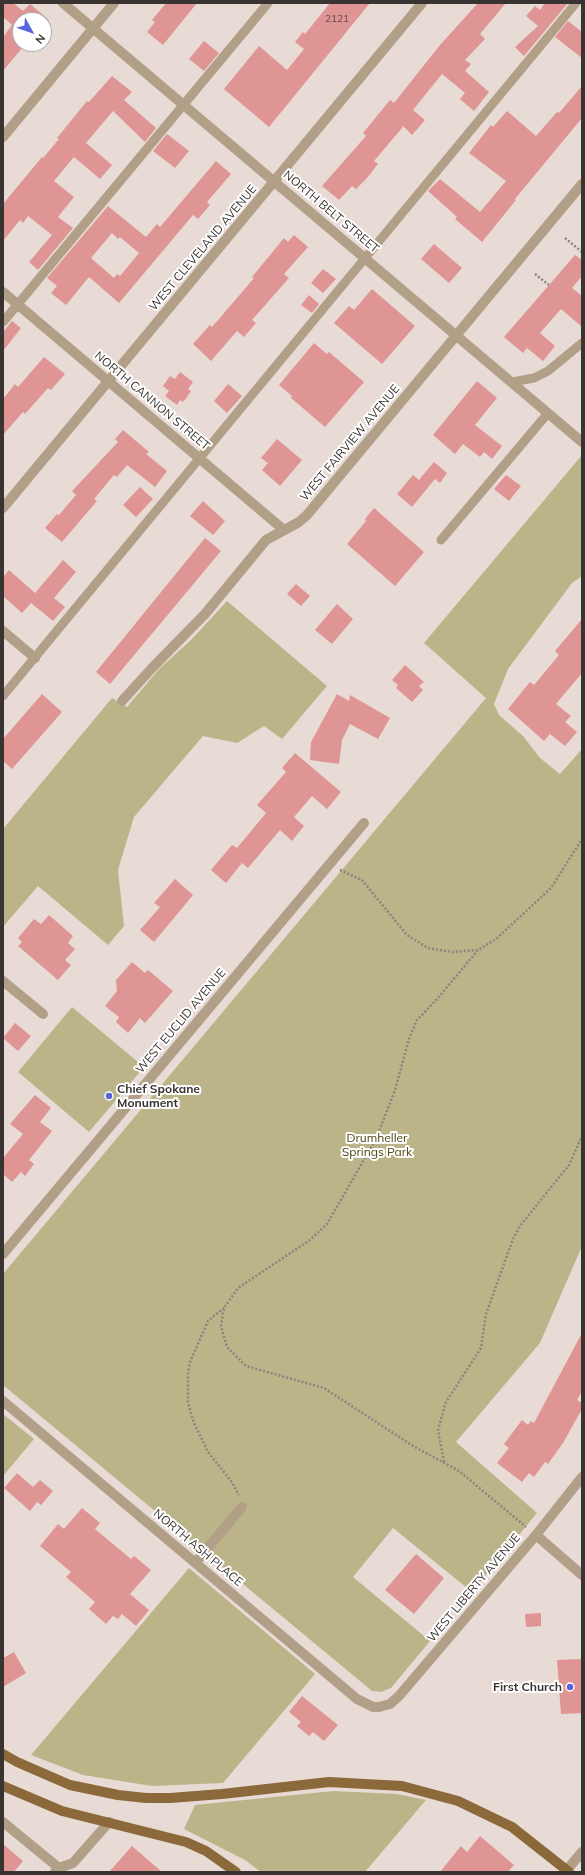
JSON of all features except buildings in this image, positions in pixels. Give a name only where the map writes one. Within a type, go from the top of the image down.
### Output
[{"type":"main road","points":[[3,1754],[17,1762],[70,1785],[118,1795],[146,1798],[170,1798],[222,1794],[329,1782],[402,1786],[458,1801],[512,1828],[567,1871]]},
{"type":"main road","points":[[3,1786],[62,1811],[186,1842],[206,1851],[236,1872]]},
{"type":"street","name":"NORTH BELT STREET","points":[[63,3],[582,442]]},
{"type":"street","points":[[3,137],[114,3]]},
{"type":"street","name":"WEST CLEVELAND AVENUE","points":[[3,508],[422,3]]},
{"type":"street","name":"WEST FAIRVIEW AVENUE","points":[[122,701],[205,614],[266,540],[299,522],[307,515],[582,184]]},
{"type":"street","name":"NORTH CANNON STREET","points":[[3,292],[284,530]]},
{"type":"street","points":[[3,631],[35,658]]},
{"type":"street","name":"WEST EUCLID AVENUE","points":[[3,1254],[364,823]]},
{"type":"street","points":[[3,980],[43,1014]]},
{"type":"street","name":"NORTH ASH PLACE","points":[[3,1401],[357,1699],[368,1706],[379,1707]]},
{"type":"street","name":"WEST LIBERTY AVENUE","points":[[379,1707],[390,1704],[399,1696],[536,1536],[582,1477]]},
{"type":"street","points":[[196,1562],[242,1507]]},
{"type":"street","points":[[536,1536],[582,1575]]},
{"type":"street","points":[[3,1822],[57,1870],[73,1863],[109,1822]]},
{"type":"street","points":[[567,1871],[582,1852]]},
{"type":"lane","points":[[3,322],[268,3]]},
{"type":"lane","points":[[3,696],[576,3]]},
{"type":"lane","points":[[512,382],[534,378],[548,371],[582,343]]},
{"type":"lane","points":[[441,540],[548,413]]},
{"type":"path","points":[[565,238],[582,252]]},
{"type":"path","points":[[535,274],[549,285]]},
{"type":"path","points":[[242,1507],[239,1494],[231,1481],[208,1452],[194,1423],[188,1403],[188,1374],[190,1362],[208,1321],[224,1308],[238,1288],[310,1240],[327,1224],[376,1139],[396,1090],[409,1039],[417,1020],[478,950],[496,939],[551,888],[582,839]]},
{"type":"path","points":[[329,865],[362,880],[407,936],[428,948],[452,952],[478,950]]},
{"type":"path","points":[[444,1462],[438,1430],[446,1402],[481,1348],[486,1314],[513,1239],[520,1226],[570,1165],[582,1136]]},
{"type":"path","points":[[224,1308],[221,1326],[227,1347],[246,1366],[324,1388],[358,1411],[459,1471],[536,1536]]},
{"type":"green space","name":"Drumheller Springs Park","points":[[582,455],[582,576],[572,583],[508,669],[494,704],[499,715],[523,736],[540,758],[560,774],[582,749],[582,1246],[540,1343],[456,1442],[537,1513],[472,1592],[393,1528],[353,1577],[430,1641],[391,1688],[381,1692],[372,1691],[3,1385],[3,1274],[486,698],[424,643]]},
{"type":"green space","points":[[227,601],[327,686],[282,739],[264,726],[237,743],[203,736],[134,817],[118,870],[124,926],[108,945],[38,886],[3,927],[3,829],[112,698],[127,707],[159,669],[191,640]]},
{"type":"green space","points":[[72,1007],[144,1067],[89,1132],[18,1072]]},
{"type":"green space","points":[[3,1414],[34,1439],[3,1476]]},
{"type":"green space","points":[[189,1568],[315,1674],[223,1783],[152,1786],[83,1775],[31,1755]]},
{"type":"green space","points":[[333,1791],[397,1794],[426,1800],[365,1872],[261,1872],[245,1860],[184,1829],[195,1805]]},
{"type":"place","name":"Chief Spokane Monument","points":[[109,1096]]},
{"type":"place","name":"First Church","points":[[570,1687]]}]
